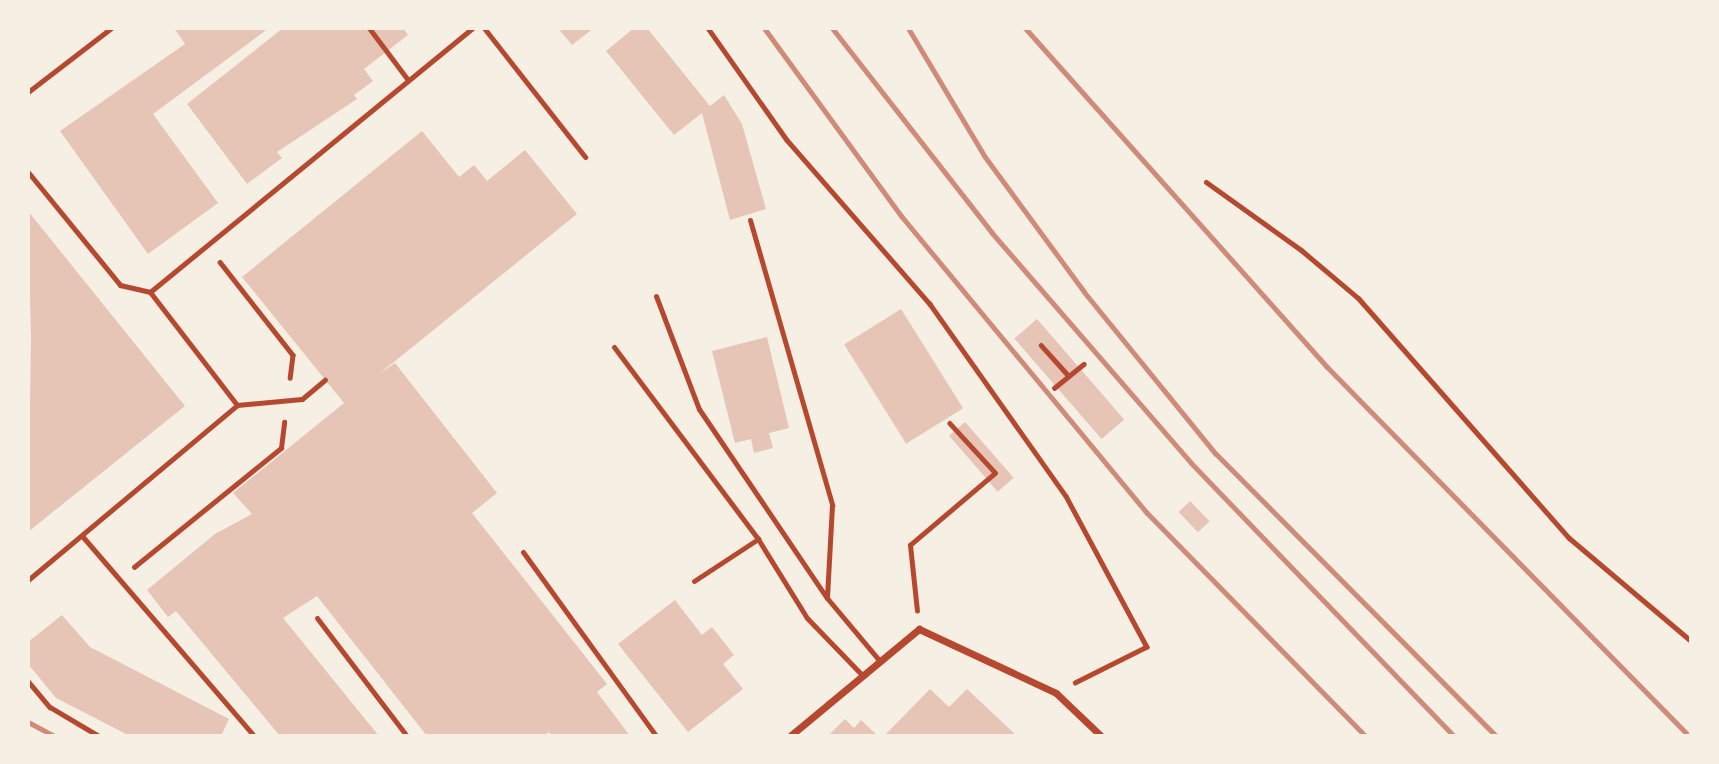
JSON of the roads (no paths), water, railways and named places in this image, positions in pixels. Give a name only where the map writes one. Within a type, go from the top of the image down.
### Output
[{"type":"street","points":[[790,736],[919,629],[1056,694],[1101,736]]},
{"type":"lane","points":[[28,92],[111,28]]},
{"type":"lane","points":[[369,28],[408,80]]},
{"type":"lane","points":[[150,292],[472,28]]},
{"type":"lane","points":[[484,28],[585,156]]},
{"type":"lane","points":[[28,172],[120,285],[150,292],[237,405]]},
{"type":"lane","points":[[1206,182],[1301,250],[1358,298],[1569,538],[1691,642]]},
{"type":"lane","points":[[750,220],[832,505],[827,598]]},
{"type":"lane","points":[[656,296],[699,409],[827,598],[879,660]]},
{"type":"lane","points":[[614,347],[758,538],[807,618],[862,675]]},
{"type":"lane","points":[[28,580],[83,537],[237,405],[302,398],[325,380]]},
{"type":"lane","points":[[83,537],[254,736]]},
{"type":"lane","points":[[694,580],[758,538]]},
{"type":"lane","points":[[523,552],[656,736]]},
{"type":"lane","points":[[317,618],[407,736]]},
{"type":"railway","points":[[764,28],[902,217],[1147,513],[1365,736]]},
{"type":"railway","points":[[832,28],[992,233],[1191,463],[1454,736]]},
{"type":"railway","points":[[908,28],[985,157],[1084,292],[1215,453],[1496,736]]},
{"type":"railway","points":[[1025,28],[1327,367],[1689,736]]},
{"type":"railway","points":[[28,722],[54,736]]}]
